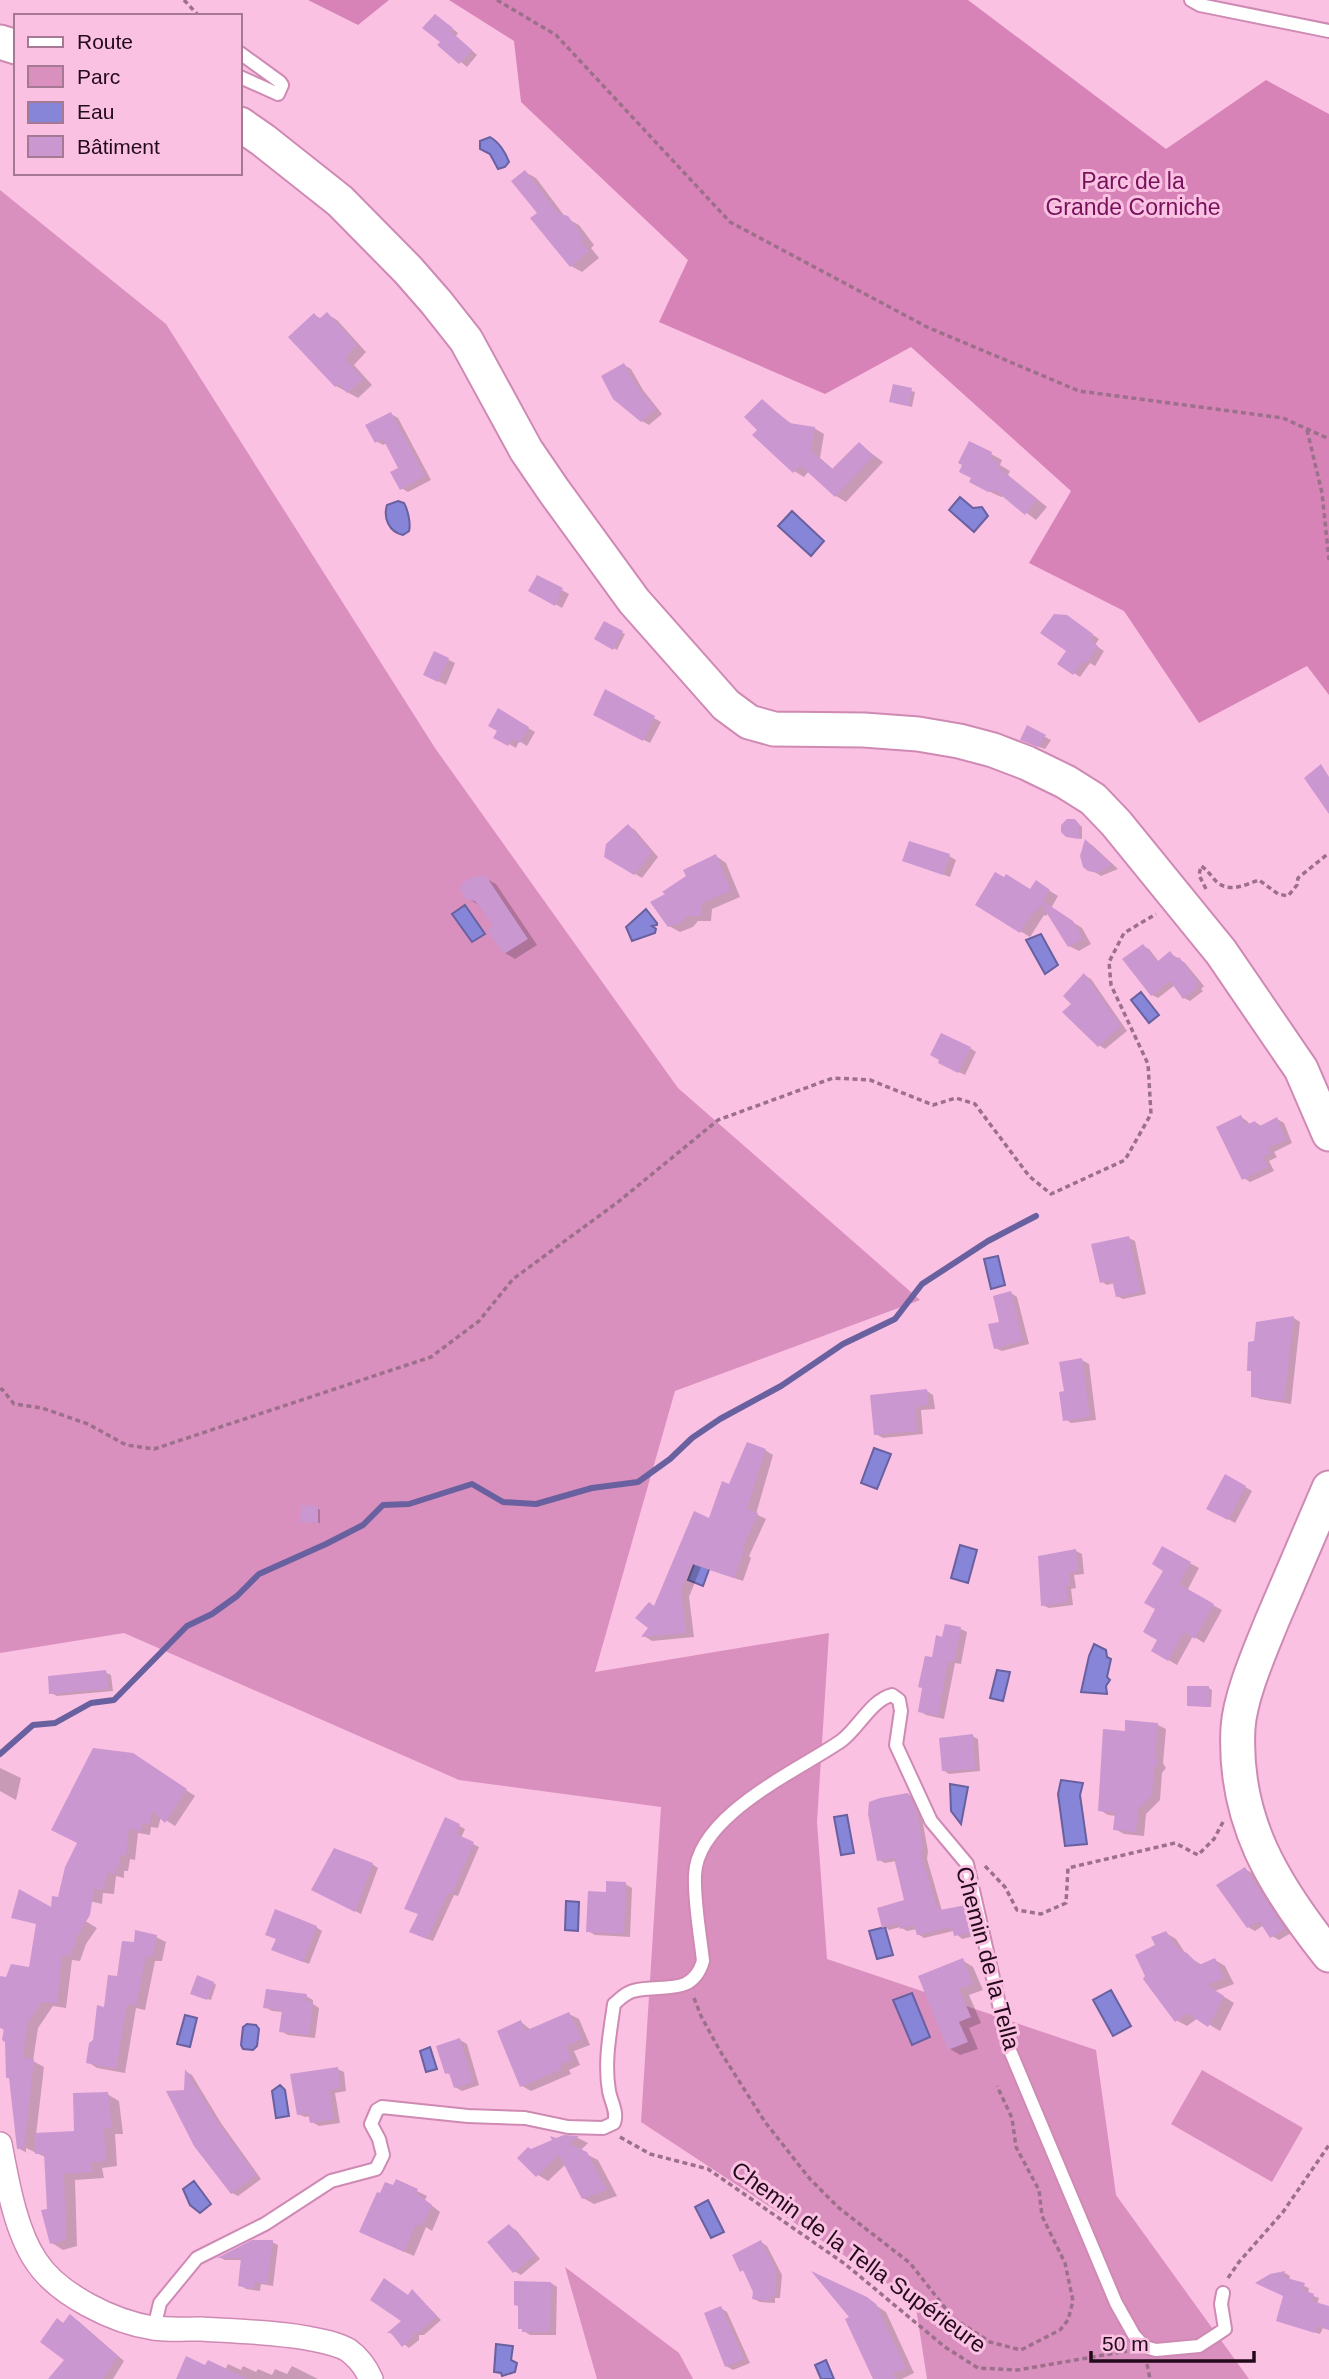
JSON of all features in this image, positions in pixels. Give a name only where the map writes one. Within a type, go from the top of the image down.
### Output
[{"type":"main road","points":[[242,125],[340,201],[436,302],[466,340],[526,450],[554,491],[634,601],[726,705],[749,722],[774,729],[864,730],[918,734],[959,741],[1027,763],[1093,799],[1116,823],[1221,952],[1301,1069],[1329,1134]]},
{"type":"main road","points":[[1329,1488],[1253,1667],[1238,1726],[1240,1778],[1247,1816],[1259,1848],[1293,1911],[1329,1955]]},
{"type":"street","points":[[0,2144],[8,2183],[24,2235],[34,2259],[50,2280],[116,2318],[154,2328],[258,2331],[325,2342],[348,2350],[366,2369],[371,2379]]},
{"type":"lane","points":[[1191,0],[1200,5],[1329,31]]},
{"type":"lane","points":[[242,54],[282,85],[278,94],[242,78]]},
{"type":"lane","name":"Chemin de la Tella","points":[[686,1984],[695,1979],[703,1961],[695,1873],[710,1836],[758,1791],[848,1736],[886,1696],[892,1695],[899,1700],[901,1711],[896,1745],[931,1821],[967,1864],[1009,2048],[1116,2302],[1134,2335],[1145,2347]]},
{"type":"lane","points":[[154,2328],[160,2304],[197,2258],[265,2224],[331,2181],[376,2169],[383,2155],[371,2124],[377,2110],[382,2107],[468,2116],[525,2118],[568,2126],[609,2126],[615,2120],[606,2066],[614,2004],[632,1991],[686,1984]]},
{"type":"lane","points":[[1145,2347],[1156,2350],[1179,2349],[1199,2346],[1213,2339],[1224,2329],[1221,2304],[1223,2293]]},
{"type":"path","points":[[184,0],[197,14]]},
{"type":"path","points":[[497,0],[556,35],[730,222],[914,320],[1079,391],[1283,418],[1329,439]]},
{"type":"path","points":[[1307,430],[1322,493],[1329,560]]},
{"type":"path","points":[[0,1390],[2,1389],[14,1404],[42,1408],[88,1424],[126,1445],[154,1449],[431,1357],[479,1321],[513,1279],[618,1202],[718,1120],[833,1078],[870,1080],[933,1105],[956,1098],[975,1104],[1029,1176],[1051,1194],[1125,1160],[1151,1114],[1148,1064],[1111,985],[1109,962],[1124,933],[1191,891],[1204,895],[1206,890],[1198,872],[1201,866],[1226,887],[1246,886],[1259,880],[1278,894],[1288,896],[1297,885],[1298,878],[1329,853]]},
{"type":"path","points":[[967,1864],[980,1861],[1005,1887],[1017,1910],[1041,1914],[1066,1903],[1068,1868],[1175,1843],[1198,1855],[1214,1839],[1225,1817],[1247,1816]]},
{"type":"path","points":[[686,1984],[720,2051],[765,2122],[810,2179],[839,2208],[910,2263],[953,2318],[990,2342],[1021,2350],[1060,2330],[1068,2320],[1073,2301],[1065,2263],[1042,2216],[1039,2190],[1016,2147],[1012,2118],[997,2085]]},
{"type":"path","name":"Chemin de la Tella Supérieure","points":[[603,2128],[650,2154],[708,2169],[845,2264],[945,2347],[978,2368],[1018,2370],[1145,2347]]},
{"type":"path","points":[[1223,2293],[1225,2282],[1239,2262],[1283,2212],[1329,2145]]},
{"type":"green space","points":[[308,0],[389,0],[358,25]]},
{"type":"green space","name":"Parc de la Grande Corniche","points":[[449,0],[968,0],[1166,149],[1266,80],[1329,114],[1329,695],[1307,666],[1199,723],[1124,611],[1029,563],[1071,491],[911,347],[825,394],[659,322],[688,260],[521,102],[514,41]]},
{"type":"green space","points":[[0,190],[166,324],[435,748],[678,1088],[920,1300],[675,1391],[595,1672],[829,1633],[817,1822],[827,1959],[1096,2050],[1116,2195],[1249,2379],[927,2379],[915,2302],[641,2122],[661,1807],[459,1780],[124,1633],[0,1653]]},
{"type":"green space","points":[[1202,2070],[1303,2128],[1272,2182],[1171,2124]]},
{"type":"green space","points":[[565,2267],[679,2353],[693,2379],[597,2379]]},
{"type":"water","points":[[490,137],[506,155],[509,162],[505,167],[498,169],[490,154],[480,149],[480,141]]},
{"type":"water","points":[[960,497],[973,508],[982,507],[988,516],[974,532],[949,510]]},
{"type":"water","points":[[398,501],[404,503],[409,521],[409,531],[403,535],[391,528],[386,515],[387,505]]},
{"type":"water","points":[[792,511],[824,541],[811,556],[778,526]]},
{"type":"water","points":[[465,905],[485,934],[472,942],[452,914]]},
{"type":"water","points":[[646,909],[657,923],[652,926],[656,929],[655,933],[632,941],[626,927]]},
{"type":"water","points":[[1041,934],[1058,965],[1045,974],[1026,940]]},
{"type":"water","points":[[1141,992],[1159,1015],[1149,1023],[1131,1000]]},
{"type":"water","points":[[998,1256],[1005,1285],[991,1289],[984,1259]]},
{"type":"water","points":[[874,1448],[891,1454],[877,1489],[861,1483]]},
{"type":"water","points":[[960,1545],[977,1550],[968,1583],[951,1578]]},
{"type":"water","points":[[701,1547],[715,1553],[703,1586],[688,1580]]},
{"type":"water","points":[[1094,1644],[1106,1650],[1107,1657],[1111,1659],[1107,1694],[1081,1692]]},
{"type":"water","points":[[997,1670],[1010,1672],[1003,1701],[990,1698]]},
{"type":"water","points":[[1061,1780],[1083,1783],[1080,1795],[1087,1844],[1065,1846],[1058,1794]]},
{"type":"water","points":[[950,1784],[968,1787],[961,1824],[951,1811]]},
{"type":"water","points":[[847,1815],[854,1853],[841,1855],[834,1817]]},
{"type":"water","points":[[566,1901],[579,1902],[578,1931],[565,1930]]},
{"type":"water","points":[[885,1927],[893,1955],[877,1959],[869,1931]]},
{"type":"water","points":[[1111,1990],[1131,2026],[1113,2036],[1093,2000]]},
{"type":"water","points":[[912,1993],[930,2037],[912,2045],[893,2000]]},
{"type":"water","points":[[185,2015],[197,2018],[190,2047],[177,2044]]},
{"type":"water","points":[[247,2024],[256,2025],[259,2029],[257,2046],[253,2050],[243,2049],[241,2045],[243,2027]]},
{"type":"water","points":[[430,2047],[437,2069],[426,2072],[420,2051]]},
{"type":"water","points":[[280,2085],[285,2090],[289,2116],[276,2118],[272,2091]]},
{"type":"water","points":[[194,2181],[211,2204],[200,2213],[190,2205],[183,2189]]},
{"type":"water","points":[[708,2200],[724,2232],[711,2238],[695,2207]]},
{"type":"water","points":[[496,2344],[513,2346],[511,2360],[517,2363],[515,2372],[502,2376],[501,2373],[494,2372]]},
{"type":"water","points":[[826,2360],[834,2379],[821,2379],[815,2365]]},
{"type":"building","points":[[435,14],[453,28],[450,31],[472,50],[459,64],[437,45],[440,42],[422,28]]},
{"type":"building","points":[[525,170],[558,213],[568,216],[584,238],[581,241],[589,251],[570,267],[530,218],[537,213],[511,181]]},
{"type":"building","points":[[327,312],[357,345],[345,359],[363,379],[347,393],[339,384],[335,387],[288,337],[314,313],[319,319]]},
{"type":"building","points":[[624,363],[636,385],[656,409],[641,422],[613,399],[601,376]]},
{"type":"building","points":[[893,384],[912,388],[909,406],[889,402]]},
{"type":"building","points":[[762,399],[789,423],[815,427],[811,451],[832,469],[859,442],[874,456],[835,497],[800,465],[793,473],[752,435],[757,430],[744,417]]},
{"type":"building","points":[[391,412],[425,476],[400,490],[390,472],[398,468],[383,439],[375,443],[365,425]]},
{"type":"building","points":[[969,441],[992,452],[990,458],[1000,463],[998,467],[1037,500],[1025,515],[995,490],[988,492],[969,482],[971,478],[959,472],[962,465],[958,463]]},
{"type":"building","points":[[537,575],[563,588],[555,606],[528,591]]},
{"type":"building","points":[[1054,614],[1067,615],[1093,634],[1090,640],[1098,646],[1087,663],[1083,661],[1073,675],[1057,664],[1066,651],[1040,633]]},
{"type":"building","points":[[604,621],[623,631],[613,650],[594,639]]},
{"type":"building","points":[[434,651],[449,658],[438,682],[423,675]]},
{"type":"building","points":[[605,689],[655,716],[643,741],[593,715]]},
{"type":"building","points":[[498,708],[529,727],[520,743],[512,739],[508,746],[493,738],[497,731],[488,726]]},
{"type":"building","points":[[1027,725],[1046,735],[1038,747],[1020,740]]},
{"type":"building","points":[[1321,764],[1329,777],[1329,814],[1304,778]]},
{"type":"building","points":[[1067,819],[1075,819],[1079,824],[1079,839],[1066,837],[1061,832],[1061,825]]},
{"type":"building","points":[[628,824],[652,853],[634,875],[604,857],[606,844]]},
{"type":"building","points":[[1085,839],[1112,865],[1098,873],[1083,867],[1080,856]]},
{"type":"building","points":[[909,841],[950,854],[943,875],[902,861]]},
{"type":"building","points":[[716,854],[731,891],[702,903],[701,916],[687,916],[682,922],[668,927],[650,902],[665,894],[662,892],[686,876],[683,870]]},
{"type":"building","points":[[995,872],[1004,877],[1006,874],[1030,889],[1036,880],[1050,890],[1043,901],[1073,921],[1083,939],[1068,947],[1041,904],[1020,933],[975,905]]},
{"type":"building","points":[[486,876],[528,939],[504,954],[487,930],[493,926],[475,901],[465,899],[460,889],[471,877]]},
{"type":"building","points":[[1143,944],[1157,962],[1170,951],[1176,959],[1179,957],[1198,982],[1198,987],[1183,999],[1170,981],[1151,996],[1122,959]]},
{"type":"building","points":[[1084,973],[1121,1026],[1098,1047],[1062,1012],[1071,1004],[1063,996]]},
{"type":"building","points":[[941,1033],[971,1047],[958,1073],[938,1063],[939,1060],[930,1055]]},
{"type":"building","points":[[1241,1115],[1246,1125],[1255,1121],[1258,1127],[1277,1117],[1286,1140],[1268,1148],[1271,1153],[1263,1157],[1268,1167],[1242,1180],[1216,1127]]},
{"type":"building","points":[[1129,1236],[1141,1292],[1116,1297],[1112,1280],[1100,1283],[1091,1244]]},
{"type":"building","points":[[1011,1291],[1023,1341],[994,1349],[988,1324],[999,1322],[993,1296]]},
{"type":"building","points":[[1294,1316],[1284,1401],[1251,1397],[1251,1371],[1247,1371],[1248,1342],[1254,1341],[1256,1322]]},
{"type":"building","points":[[1082,1358],[1090,1417],[1063,1421],[1059,1392],[1064,1391],[1059,1362]]},
{"type":"building","points":[[927,1389],[928,1405],[915,1407],[917,1431],[874,1435],[870,1395]]},
{"type":"building","points":[[747,1442],[766,1449],[747,1509],[758,1513],[742,1550],[744,1551],[734,1578],[692,1564],[681,1591],[686,1633],[641,1637],[648,1628],[635,1618],[649,1602],[654,1606],[694,1511],[709,1518],[722,1481],[729,1484]]},
{"type":"building","points":[[1225,1474],[1246,1486],[1228,1520],[1206,1509]]},
{"type":"building","points":[[301,1505],[318,1506],[318,1523],[300,1522]]},
{"type":"building","points":[[1162,1546],[1191,1562],[1179,1584],[1214,1604],[1195,1639],[1184,1632],[1168,1661],[1151,1651],[1157,1640],[1143,1632],[1155,1609],[1144,1603],[1163,1571],[1152,1564]]},
{"type":"building","points":[[1076,1549],[1078,1571],[1069,1572],[1070,1585],[1066,1586],[1068,1602],[1041,1606],[1038,1556]]},
{"type":"building","points":[[945,1624],[961,1627],[954,1662],[948,1661],[938,1716],[918,1712],[922,1688],[918,1687],[925,1656],[932,1657],[936,1635],[942,1637]]},
{"type":"building","points":[[106,1670],[108,1689],[49,1694],[48,1676]]},
{"type":"building","points":[[1187,1686],[1209,1686],[1209,1707],[1187,1706]]},
{"type":"building","points":[[1125,1720],[1158,1723],[1155,1757],[1159,1763],[1154,1768],[1152,1795],[1138,1809],[1136,1832],[1113,1830],[1115,1813],[1098,1811],[1103,1729],[1125,1731]]},
{"type":"building","points":[[973,1734],[975,1769],[942,1771],[939,1738]]},
{"type":"building","points":[[93,1748],[133,1753],[187,1789],[165,1823],[152,1811],[149,1824],[142,1823],[141,1831],[129,1829],[126,1856],[121,1855],[119,1867],[115,1866],[115,1874],[107,1872],[104,1890],[94,1889],[90,1915],[76,1938],[75,1948],[72,1948],[70,1956],[62,1955],[57,2004],[42,2002],[28,2022],[23,2057],[34,2059],[24,2149],[17,2149],[9,2078],[6,2078],[5,2042],[2,2040],[4,2029],[0,2028],[0,1976],[6,1977],[11,1964],[29,1967],[36,1924],[11,1918],[19,1889],[51,1907],[52,1896],[58,1897],[65,1867],[77,1843],[51,1830]]},
{"type":"building","points":[[908,1793],[916,1808],[923,1847],[921,1855],[937,1908],[940,1910],[966,1905],[970,1933],[954,1936],[952,1927],[917,1935],[914,1925],[900,1929],[898,1923],[882,1928],[877,1908],[904,1900],[894,1858],[877,1861],[868,1814],[869,1802]]},
{"type":"building","points":[[445,1817],[460,1824],[456,1834],[474,1842],[452,1894],[448,1893],[427,1939],[409,1932],[418,1914],[404,1909]]},
{"type":"building","points":[[334,1848],[373,1863],[355,1912],[311,1890]]},
{"type":"building","points":[[1245,1867],[1285,1929],[1270,1938],[1259,1921],[1247,1928],[1216,1885]]},
{"type":"building","points":[[606,1881],[626,1882],[624,1934],[586,1932],[588,1891],[606,1892]]},
{"type":"building","points":[[275,1909],[317,1926],[303,1962],[271,1950],[276,1939],[265,1935]]},
{"type":"building","points":[[135,1930],[157,1935],[153,1957],[146,1956],[136,2006],[127,2004],[116,2069],[86,2063],[89,2043],[93,2040],[97,2005],[104,2007],[108,1975],[117,1976],[122,1941],[134,1942]]},
{"type":"building","points":[[1166,1931],[1177,1948],[1187,1953],[1199,1965],[1215,1958],[1224,1978],[1207,1985],[1224,1996],[1208,2027],[1187,2013],[1175,2022],[1143,1979],[1145,1976],[1135,1955],[1155,1945],[1151,1937]]},
{"type":"building","points":[[963,1958],[973,1984],[959,1989],[971,2017],[959,2022],[968,2042],[948,2050],[918,1976]]},
{"type":"building","points":[[197,1975],[214,1982],[207,2000],[190,1994]]},
{"type":"building","points":[[266,1989],[307,1994],[306,2001],[313,2002],[309,2035],[279,2032],[282,2010],[263,2008]]},
{"type":"building","points":[[569,2012],[582,2039],[566,2046],[572,2060],[561,2064],[562,2069],[520,2087],[497,2031],[521,2020],[525,2031]]},
{"type":"building","points":[[460,2038],[473,2082],[454,2088],[449,2073],[445,2074],[436,2046]]},
{"type":"building","points":[[338,2067],[340,2088],[329,2090],[334,2119],[310,2123],[308,2113],[297,2115],[290,2074]]},
{"type":"building","points":[[185,2069],[215,2118],[256,2175],[231,2194],[194,2146],[166,2091],[184,2090]]},
{"type":"building","points":[[108,2092],[112,2128],[104,2129],[106,2161],[91,2162],[93,2172],[64,2174],[66,2240],[50,2244],[41,2210],[47,2209],[44,2154],[35,2154],[35,2133],[74,2131],[73,2093]]},
{"type":"building","points":[[564,2135],[579,2136],[570,2144],[587,2152],[607,2190],[582,2199],[559,2155],[536,2177],[517,2158],[528,2147],[531,2149],[552,2140],[550,2136],[556,2138]]},
{"type":"building","points":[[396,2179],[418,2189],[416,2193],[432,2205],[422,2227],[416,2224],[404,2252],[359,2232],[377,2192],[380,2193],[385,2182],[393,2185]]},
{"type":"building","points":[[509,2224],[535,2255],[513,2273],[487,2242]]},
{"type":"building","points":[[252,2240],[273,2240],[267,2284],[255,2282],[254,2289],[238,2286],[241,2258],[217,2258]]},
{"type":"building","points":[[761,2240],[776,2270],[775,2296],[770,2295],[769,2301],[752,2299],[753,2292],[743,2270],[740,2272],[732,2255]]},
{"type":"building","points":[[811,2271],[867,2297],[876,2304],[906,2368],[893,2374],[896,2379],[873,2379],[845,2319],[849,2317]]},
{"type":"building","points":[[1285,2271],[1283,2277],[1305,2283],[1303,2290],[1314,2294],[1312,2301],[1329,2306],[1329,2330],[1317,2326],[1315,2333],[1276,2321],[1283,2296],[1255,2283],[1270,2274]]},
{"type":"building","points":[[384,2278],[408,2295],[412,2289],[437,2316],[418,2333],[414,2333],[402,2347],[391,2333],[387,2333],[401,2321],[370,2300]]},
{"type":"building","points":[[514,2281],[551,2282],[550,2332],[522,2332],[522,2329],[518,2329]]},
{"type":"building","points":[[721,2306],[744,2359],[725,2367],[704,2313]]},
{"type":"building","points":[[70,2314],[118,2356],[103,2379],[48,2379],[64,2360],[40,2342],[57,2318],[63,2323]]},
{"type":"building","points":[[186,2356],[205,2365],[208,2360],[248,2379],[176,2379]]},
{"type":"waterway","points":[[0,1754],[33,1725],[55,1723],[91,1703],[114,1700],[187,1626],[212,1614],[237,1596],[259,1574],[363,1525],[383,1505],[409,1504],[472,1484],[503,1502],[536,1504],[592,1488],[638,1482],[720,1419],[781,1386],[843,1344],[895,1319],[922,1284],[988,1241],[1036,1216]]}]
